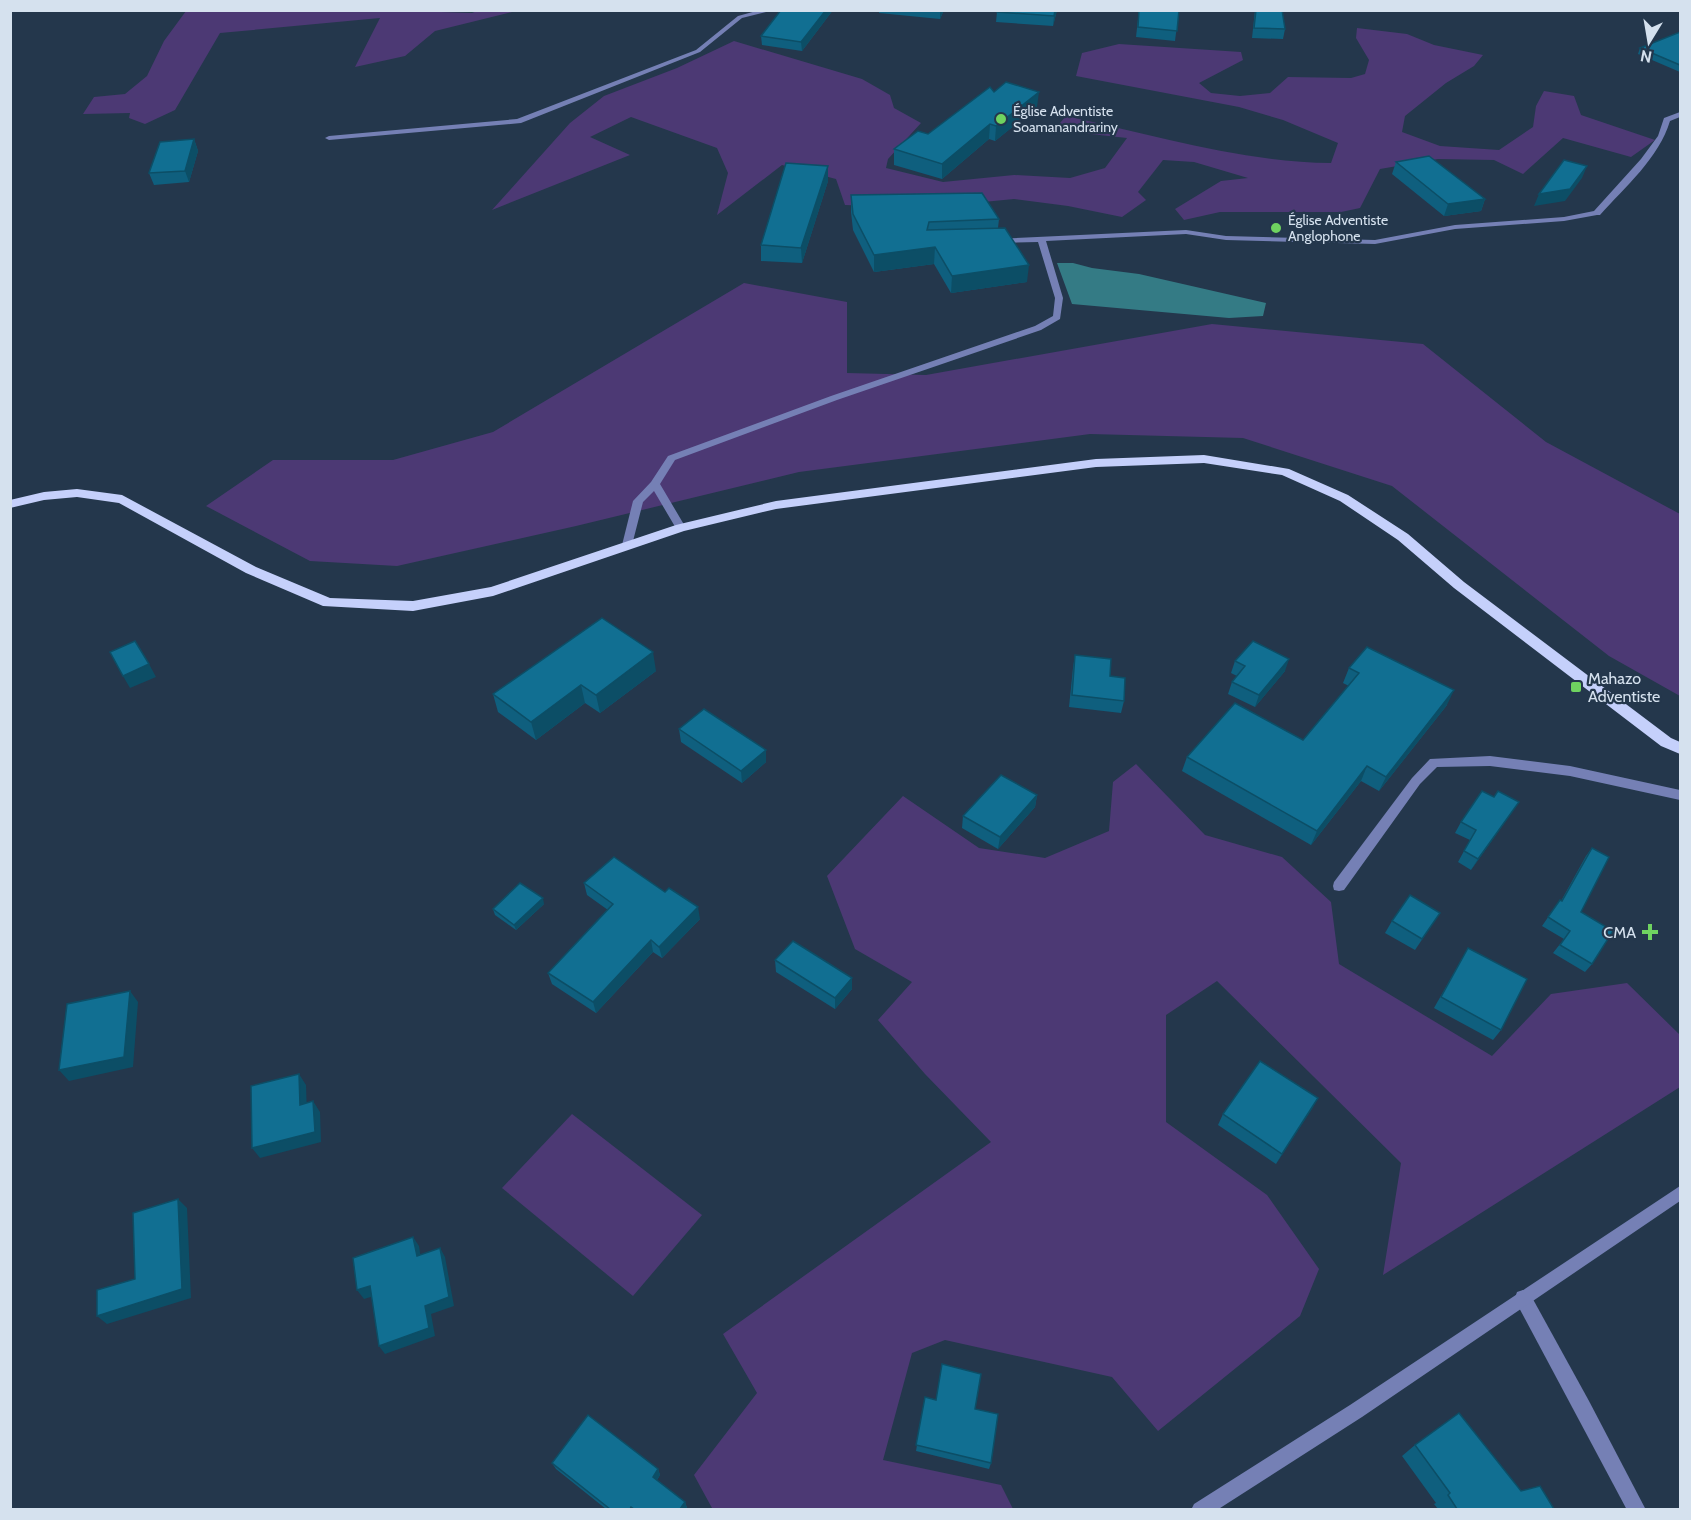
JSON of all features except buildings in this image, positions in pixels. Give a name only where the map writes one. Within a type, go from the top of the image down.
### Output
[{"type":"main road","points":[[10,504],[44,496],[77,493],[122,499],[251,570],[328,603],[413,606],[493,591],[681,528],[776,505],[1096,463],[1204,459],[1285,472],[1344,498],[1404,537],[1459,585],[1565,667],[1666,742],[1680,748]]},
{"type":"street","points":[[329,138],[518,121],[698,51],[740,17],[771,10]]},
{"type":"street","points":[[986,241],[1186,232],[1226,238],[1375,242],[1455,227],[1564,219],[1597,213],[1644,161],[1662,136],[1666,120],[1680,114]]},
{"type":"street","points":[[627,545],[638,501],[655,484],[671,458],[834,398],[1038,328],[1057,317],[1059,298],[1041,239]]},
{"type":"street","points":[[655,484],[681,528]]},
{"type":"street","points":[[1339,886],[1416,781],[1434,762],[1490,761],[1570,771],[1680,795]]},
{"type":"street","points":[[1200,1509],[1356,1411],[1680,1193]]},
{"type":"street","points":[[1523,1298],[1584,1407],[1637,1509]]},
{"type":"shaded area","points":[[186,11],[472,13],[516,11],[435,31],[405,56],[355,67],[380,18],[220,33],[175,110],[145,124],[129,118],[130,113],[83,114],[94,97],[125,94],[147,76],[164,41]]},
{"type":"shaded area","points":[[1357,28],[1407,34],[1434,45],[1483,55],[1474,66],[1446,83],[1405,116],[1402,132],[1440,146],[1499,150],[1533,127],[1536,106],[1544,91],[1574,96],[1581,115],[1655,140],[1631,157],[1563,138],[1523,174],[1494,160],[1438,159],[1380,169],[1360,208],[1341,212],[1220,212],[1184,220],[1175,209],[1221,181],[1248,178],[1194,162],[1163,160],[1138,192],[1146,200],[1122,217],[1068,206],[1014,199],[922,208],[845,205],[836,179],[782,165],[717,215],[728,173],[717,148],[631,117],[590,137],[630,155],[492,210],[570,123],[604,96],[677,68],[734,41],[862,79],[890,95],[894,108],[921,123],[888,159],[886,168],[943,182],[1014,175],[1070,178],[1105,168],[1127,138],[1054,130],[1066,116],[1231,153],[1331,163],[1338,143],[1283,120],[1239,107],[1076,76],[1082,53],[1119,44],[1241,52],[1243,60],[1199,83],[1211,93],[1240,96],[1270,93],[1288,77],[1351,78],[1365,74],[1369,60],[1356,38]]},
{"type":"shaded area","points":[[1057,263],[1073,263],[1092,268],[1139,274],[1266,303],[1263,316],[1229,318],[1072,304]]},
{"type":"shaded area","points":[[744,283],[847,302],[847,373],[926,375],[1212,324],[1423,344],[1546,442],[1680,514],[1680,696],[1609,656],[1392,486],[1243,438],[1090,434],[799,472],[576,526],[397,566],[310,561],[206,506],[273,460],[393,460],[493,432]]},
{"type":"shaded area","points":[[1136,764],[1205,835],[1282,857],[1331,902],[1339,964],[1492,1056],[1551,994],[1627,983],[1680,1035],[1680,1087],[1383,1275],[1401,1163],[1217,981],[1166,1015],[1166,1122],[1267,1195],[1319,1269],[1300,1316],[1158,1431],[1112,1377],[945,1340],[912,1353],[883,1460],[1001,1485],[1013,1509],[710,1509],[712,1508],[694,1475],[757,1393],[723,1334],[991,1142],[925,1074],[878,1020],[912,982],[855,949],[827,876],[903,796],[979,848],[1045,858],[1109,831],[1113,782]]},
{"type":"shaded area","points":[[572,1114],[702,1215],[633,1296],[502,1188]]},
{"type":"place","name":"Église Adventiste Soamanandrariny","points":[[1001,119]]},
{"type":"place","name":"Église Adventiste Anglophone","points":[[1276,228]]},
{"type":"place","name":"Mahazo Adventiste","points":[[1576,687]]},
{"type":"place","name":"CMA","points":[[1650,932]]}]
